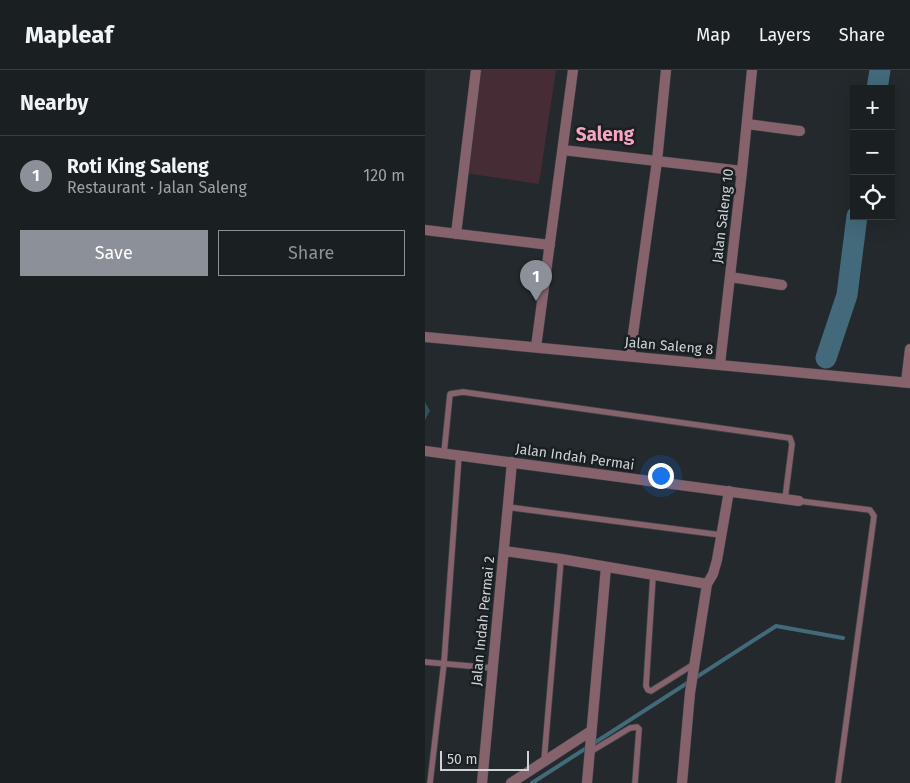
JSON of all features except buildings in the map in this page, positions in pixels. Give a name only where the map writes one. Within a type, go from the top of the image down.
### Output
[{"type":"street","points":[[456,234],[476,70]]},
{"type":"street","points":[[536,347],[573,70]]},
{"type":"street","points":[[631,356],[657,162],[666,70]]},
{"type":"street","name":"Jalan Saleng 10","points":[[720,364],[752,70]]},
{"type":"street","points":[[747,124],[800,131]]},
{"type":"street","points":[[563,150],[742,171]]},
{"type":"street","points":[[425,230],[550,245]]},
{"type":"street","points":[[730,277],[782,285]]},
{"type":"street","name":"Jalan Saleng 8","points":[[425,336],[908,382]]},
{"type":"street","points":[[908,382],[910,348]]},
{"type":"street","name":"Jalan Indah Permai","points":[[425,451],[799,501]]},
{"type":"street","name":"Jalan Indah Permai 2","points":[[482,783],[512,462]]},
{"type":"street","points":[[682,783],[694,664],[707,584],[713,574],[729,491]]},
{"type":"street","points":[[504,551],[707,584]]},
{"type":"street","points":[[587,783],[606,567]]},
{"type":"street","points":[[511,783],[544,761],[591,734]]},
{"type":"lane","points":[[444,453],[450,394],[463,392],[790,438],[792,444],[785,499]]},
{"type":"lane","points":[[430,783],[444,663],[459,455]]},
{"type":"lane","name":"Jalan Indah Permai","points":[[799,501],[870,510],[874,516],[838,783]]},
{"type":"lane","points":[[507,507],[721,535]]},
{"type":"lane","points":[[544,761],[561,559]]},
{"type":"lane","points":[[653,576],[646,686],[648,690],[651,691],[694,664]]},
{"type":"lane","points":[[425,662],[492,668]]},
{"type":"lane","points":[[590,751],[630,728],[637,727],[640,735],[635,783]]},
{"type":"shaded area","points":[[481,70],[556,70],[539,184],[465,173]]},
{"type":"waterway","points":[[878,85],[880,70]]},
{"type":"waterway","points":[[826,358],[847,295],[856,220]]},
{"type":"waterway","points":[[532,783],[776,626],[843,638]]},
{"type":"place","name":"Roti King Saleng","points":[[536,301]]},
{"type":"district","name":"Saleng","points":[[605,134]]}]
